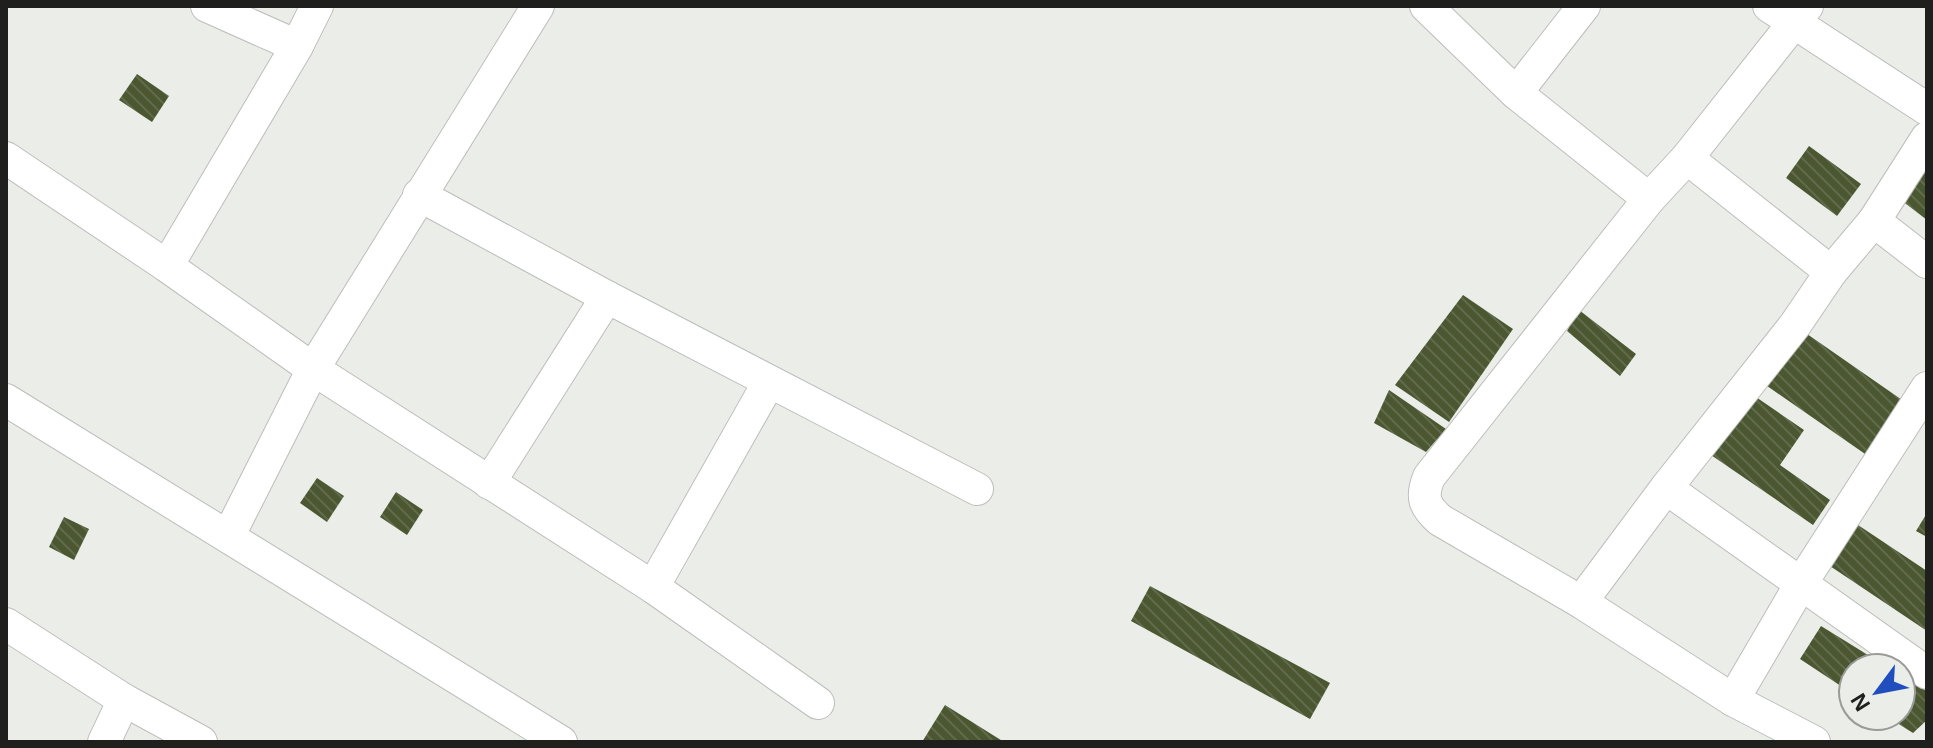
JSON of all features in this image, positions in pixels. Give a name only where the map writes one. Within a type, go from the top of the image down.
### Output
[{"type":"street","points":[[207,6],[297,46]]},
{"type":"street","points":[[167,266],[297,46],[317,6]]},
{"type":"street","points":[[229,535],[313,369],[538,6]]},
{"type":"street","points":[[1426,6],[1516,93],[1649,199]]},
{"type":"street","points":[[1516,93],[1584,6]]},
{"type":"street","points":[[1814,742],[1733,700],[1581,602],[1440,520],[1426,508],[1423,492],[1429,477],[1649,199],[1687,158],[1790,12],[1925,103]]},
{"type":"street","points":[[1581,602],[1666,488],[1795,325],[1831,272],[1874,221],[1927,138]]},
{"type":"street","points":[[6,158],[313,369],[653,587],[818,703]]},
{"type":"street","points":[[1687,158],[1831,272]]},
{"type":"street","points":[[419,195],[607,297],[977,489]]},
{"type":"street","points":[[1874,221],[1927,262]]},
{"type":"street","points":[[489,483],[607,297]]},
{"type":"street","points":[[653,587],[769,382]]},
{"type":"street","points":[[1733,700],[1802,582],[1927,388]]},
{"type":"street","points":[[6,400],[561,742]]},
{"type":"street","points":[[1666,488],[1927,673]]},
{"type":"street","points":[[6,624],[124,700],[201,742]]},
{"type":"street","points":[[104,742],[124,700]]},
{"type":"building","points":[[137,74],[169,96],[152,122],[119,100]]},
{"type":"building","points":[[1809,146],[1861,184],[1837,216],[1786,178]]},
{"type":"building","points":[[1927,156],[1927,220],[1897,197]]},
{"type":"building","points":[[1463,295],[1513,329],[1449,422],[1395,385]]},
{"type":"building","points":[[1579,310],[1636,354],[1620,376],[1567,331]]},
{"type":"building","points":[[1797,327],[1905,402],[1868,456],[1760,381]]},
{"type":"building","points":[[1389,390],[1446,429],[1426,452],[1374,423]]},
{"type":"building","points":[[1753,395],[1804,430],[1780,465],[1830,500],[1813,525],[1711,455]]},
{"type":"building","points":[[317,478],[344,496],[327,522],[300,503]]},
{"type":"building","points":[[396,492],[423,510],[407,535],[380,517]]},
{"type":"building","points":[[1927,513],[1927,537],[1916,531]]},
{"type":"building","points":[[64,517],[89,529],[74,560],[49,547]]},
{"type":"building","points":[[1852,521],[1927,571],[1927,631],[1824,562]]},
{"type":"building","points":[[1150,586],[1330,683],[1310,719],[1131,621]]},
{"type":"building","points":[[1821,626],[1863,652],[1837,652],[1837,683],[1800,659]]},
{"type":"building","points":[[1917,685],[1927,691],[1927,720],[1917,729]]},
{"type":"building","points":[[945,705],[1004,742],[922,742]]}]
